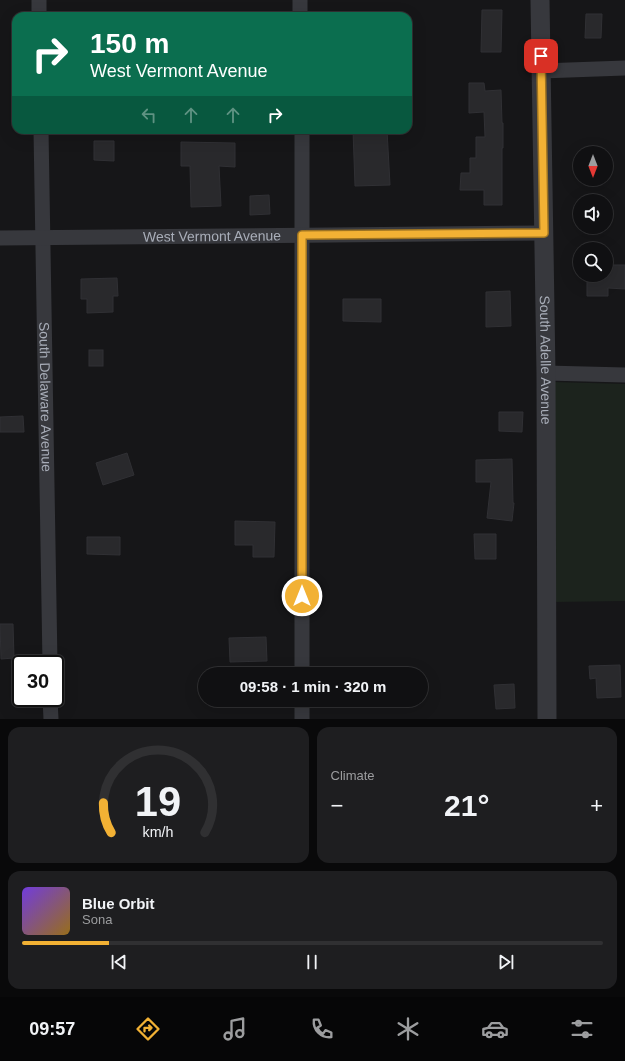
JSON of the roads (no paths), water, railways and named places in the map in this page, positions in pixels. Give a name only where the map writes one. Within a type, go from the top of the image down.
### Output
[{"type":"street","points":[[39,0],[39,12]]},
{"type":"street","points":[[300,0],[300,12]]},
{"type":"street","name":"South Adelle Avenue","points":[[540,0],[546,373],[547,719]]},
{"type":"street","points":[[541,70],[625,68]]},
{"type":"street","name":"South Delaware Avenue","points":[[41,134],[50,655]]},
{"type":"street","points":[[302,134],[302,667]]},
{"type":"street","name":"West Vermont Avenue","points":[[0,238],[544,233]]},
{"type":"street","points":[[546,373],[625,375]]},
{"type":"street","points":[[50,707],[51,719]]},
{"type":"street","points":[[302,707],[302,719]]}]
